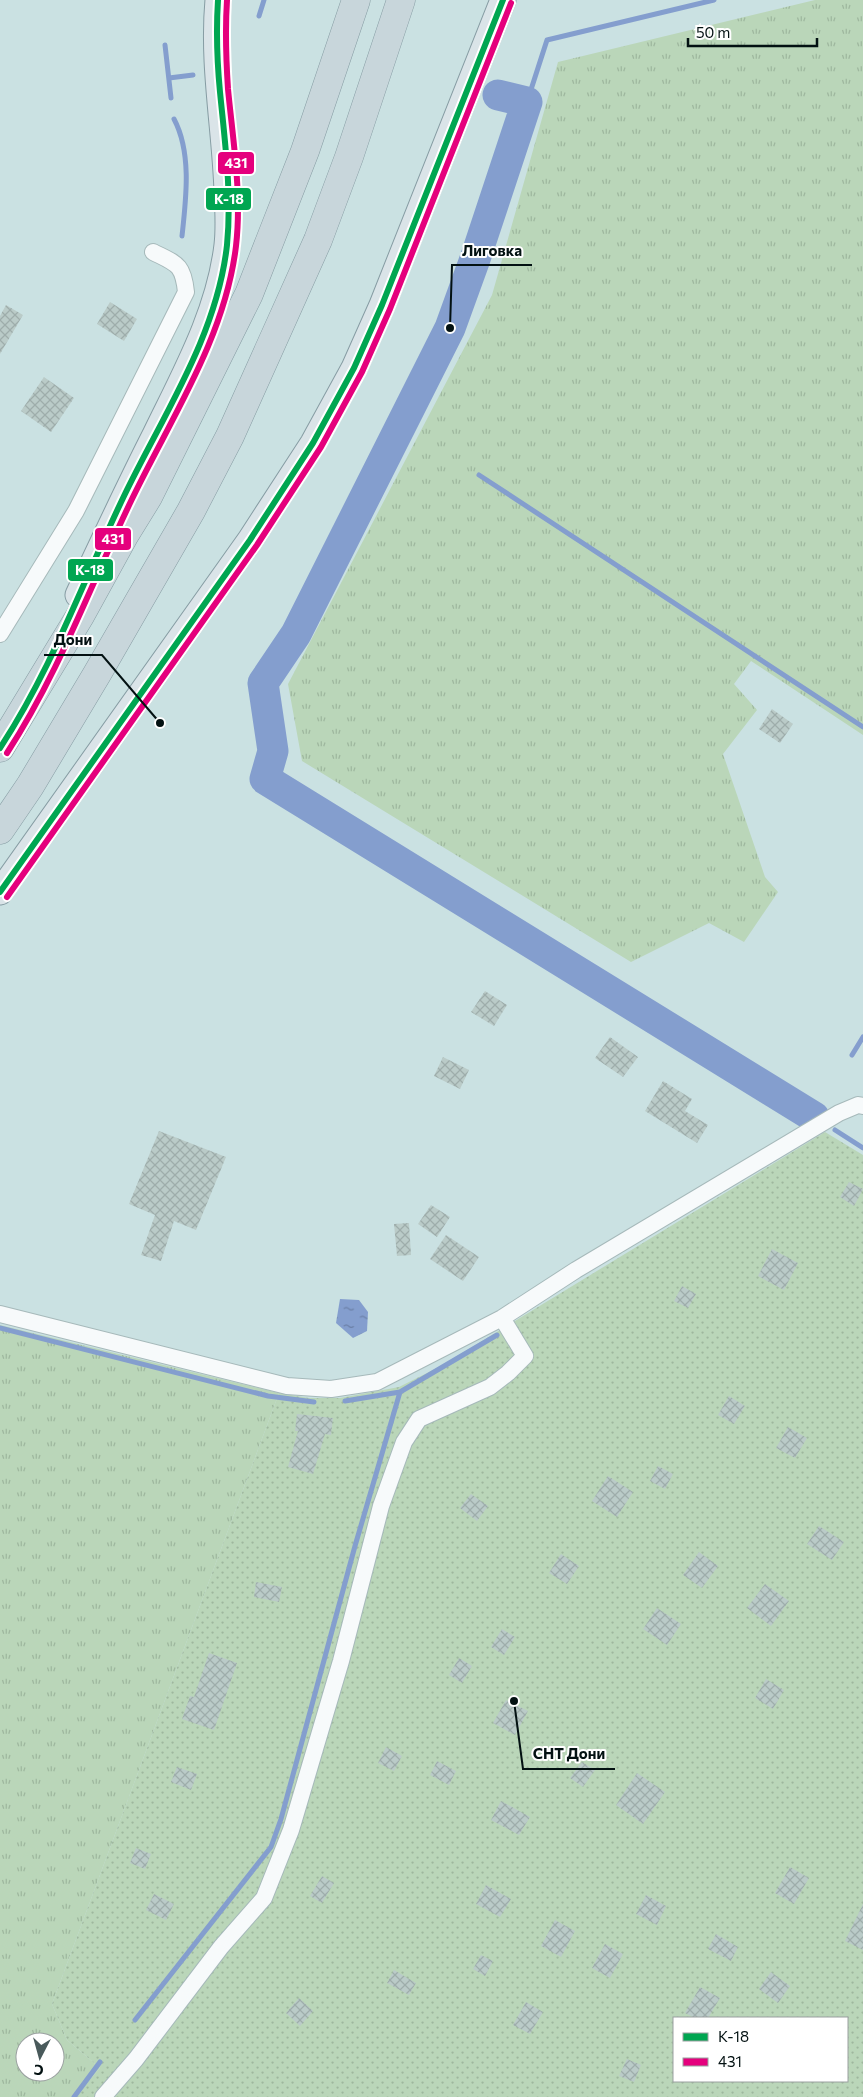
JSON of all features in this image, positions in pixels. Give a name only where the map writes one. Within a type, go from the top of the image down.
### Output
[{"type":"highway","points":[[0,748],[80,616],[148,497],[249,294],[306,151],[356,0]]},
{"type":"highway","points":[[0,830],[30,786],[97,674],[191,511],[230,436],[318,240],[349,157],[401,0]]},
{"type":"main road","points":[[27,705],[120,505],[186,371],[208,322],[220,284],[227,244],[228,205],[226,148],[217,58],[218,0]]},
{"type":"main road","points":[[0,892],[250,540],[313,443],[354,368],[382,305],[503,0]]},
{"type":"street","points":[[0,634],[76,512],[186,292],[184,276],[177,264],[153,252]]},
{"type":"street","points":[[0,1314],[287,1386],[331,1388],[377,1382],[502,1318],[576,1270],[839,1113],[858,1105],[863,1106]]},
{"type":"street","points":[[104,2097],[136,2059],[221,1947],[264,1898],[291,1830],[341,1661],[382,1506],[404,1442],[419,1419],[490,1387],[525,1356],[502,1318]]},
{"type":"green space","points":[[815,0],[863,0],[863,735],[751,661],[734,684],[757,710],[723,754],[765,877],[778,892],[744,942],[709,923],[631,962],[302,761],[288,684],[492,295],[558,62]]},
{"type":"green space","points":[[825,1132],[863,1155],[863,2097],[74,2097],[100,2068],[67,2040],[52,2004],[279,1393],[309,1398],[340,1398],[399,1387],[441,1366]]},
{"type":"green space","points":[[0,1325],[279,1393],[52,2004],[64,2032],[15,2032],[15,2082],[65,2082],[65,2035],[67,2040],[100,2068],[74,2097],[0,2097]]},
{"type":"water","points":[[340,1299],[359,1300],[368,1312],[367,1331],[353,1338],[336,1323]]},
{"type":"building","points":[[110,302],[137,319],[124,341],[97,324]]},
{"type":"building","points":[[6,305],[23,315],[0,354],[0,316]]},
{"type":"building","points":[[44,377],[74,398],[51,432],[21,411]]},
{"type":"building","points":[[772,709],[793,724],[780,743],[759,729]]},
{"type":"building","points":[[485,991],[507,1005],[494,1026],[471,1012]]},
{"type":"building","points":[[610,1037],[638,1057],[623,1077],[595,1058]]},
{"type":"building","points":[[443,1057],[469,1070],[460,1089],[434,1076]]},
{"type":"building","points":[[663,1081],[692,1099],[685,1111],[708,1125],[697,1143],[645,1111]]},
{"type":"building","points":[[159,1131],[226,1157],[196,1230],[174,1221],[161,1261],[141,1255],[155,1215],[129,1204]]},
{"type":"building","points":[[849,1182],[863,1189],[854,1206],[840,1197]]},
{"type":"building","points":[[431,1205],[450,1217],[437,1237],[418,1224]]},
{"type":"building","points":[[409,1223],[411,1255],[397,1256],[394,1224]]},
{"type":"building","points":[[446,1235],[479,1257],[463,1281],[430,1259]]},
{"type":"building","points":[[772,1249],[798,1263],[784,1290],[758,1276]]},
{"type":"building","points":[[682,1286],[696,1294],[688,1308],[674,1301]]},
{"type":"building","points":[[729,1396],[745,1406],[734,1424],[718,1415]]},
{"type":"building","points":[[297,1414],[333,1418],[331,1435],[325,1434],[313,1474],[288,1467],[298,1431],[295,1431]]},
{"type":"building","points":[[788,1427],[807,1438],[795,1458],[776,1448]]},
{"type":"building","points":[[658,1466],[673,1474],[665,1489],[650,1481]]},
{"type":"building","points":[[608,1476],[633,1492],[617,1517],[592,1501]]},
{"type":"building","points":[[471,1494],[488,1506],[477,1521],[460,1508]]},
{"type":"building","points":[[819,1526],[844,1542],[832,1560],[807,1544]]},
{"type":"building","points":[[699,1552],[718,1566],[702,1588],[683,1575]]},
{"type":"building","points":[[561,1554],[579,1566],[567,1584],[549,1573]]},
{"type":"building","points":[[256,1582],[282,1587],[279,1602],[254,1597]]},
{"type":"building","points":[[765,1584],[789,1601],[771,1626],[747,1608]]},
{"type":"building","points":[[657,1608],[681,1624],[667,1645],[643,1629]]},
{"type":"building","points":[[502,1629],[515,1637],[504,1655],[491,1647]]},
{"type":"building","points":[[209,1653],[237,1663],[214,1730],[182,1719],[190,1696],[194,1697]]},
{"type":"building","points":[[459,1658],[472,1666],[462,1683],[449,1675]]},
{"type":"building","points":[[766,1679],[784,1690],[773,1709],[755,1698]]},
{"type":"building","points":[[506,1700],[528,1711],[515,1735],[493,1723]]},
{"type":"building","points":[[386,1747],[402,1756],[394,1771],[378,1763]]},
{"type":"building","points":[[437,1761],[456,1771],[449,1785],[430,1775]]},
{"type":"building","points":[[582,1762],[595,1770],[583,1787],[570,1778]]},
{"type":"building","points":[[177,1767],[197,1774],[191,1790],[171,1782]]},
{"type":"building","points":[[637,1773],[665,1792],[643,1824],[616,1805]]},
{"type":"building","points":[[501,1801],[530,1817],[519,1835],[491,1820]]},
{"type":"building","points":[[136,1848],[151,1854],[145,1869],[130,1863]]},
{"type":"building","points":[[790,1867],[809,1878],[794,1904],[775,1893]]},
{"type":"building","points":[[322,1876],[334,1883],[322,1903],[310,1896]]},
{"type":"building","points":[[486,1885],[511,1899],[500,1917],[476,1904]]},
{"type":"building","points":[[154,1894],[174,1904],[166,1920],[146,1910]]},
{"type":"building","points":[[646,1895],[666,1906],[657,1925],[636,1914]]},
{"type":"building","points":[[863,1904],[863,1950],[845,1941]]},
{"type":"building","points":[[555,1920],[575,1931],[561,1957],[541,1946]]},
{"type":"building","points":[[716,1934],[738,1947],[731,1961],[708,1949]]},
{"type":"building","points":[[605,1944],[623,1954],[610,1978],[592,1968]]},
{"type":"building","points":[[481,1955],[493,1961],[485,1976],[473,1969]]},
{"type":"building","points":[[394,1970],[416,1983],[409,1995],[387,1983]]},
{"type":"building","points":[[771,1972],[790,1986],[778,2003],[759,1989]]},
{"type":"building","points":[[700,1987],[720,1998],[709,2017],[693,2017],[685,2013]]},
{"type":"building","points":[[299,1998],[313,2011],[300,2026],[286,2013]]},
{"type":"building","points":[[526,2002],[543,2012],[530,2034],[513,2025]]},
{"type":"building","points":[[627,2059],[641,2065],[634,2082],[619,2076]]},
{"type":"waterway","points":[[259,16],[264,0]]},
{"type":"waterway","points":[[527,102],[547,40],[714,0]]},
{"type":"waterway","points":[[165,45],[171,98]]},
{"type":"waterway","points":[[169,78],[193,75]]},
{"type":"waterway","points":[[498,95],[527,102],[450,328],[296,634],[263,683],[273,751],[265,779],[814,1117]]},
{"type":"waterway","points":[[174,119],[180,132],[185,161],[186,192],[182,236]]},
{"type":"waterway","points":[[479,475],[863,727]]},
{"type":"waterway","points":[[852,1055],[863,1037]]},
{"type":"waterway","points":[[835,1130],[863,1148]]},
{"type":"waterway","points":[[0,1328],[268,1396],[314,1402]]},
{"type":"waterway","points":[[345,1401],[400,1392],[497,1335]]},
{"type":"waterway","points":[[135,2020],[271,1847],[281,1819],[355,1546],[400,1392]]},
{"type":"waterway","points":[[74,2097],[100,2062]]},
{"type":"transit line","name":"К-18","points":[[0,748],[36,687],[124,496],[186,374],[212,311],[221,279],[227,245],[229,207],[219,80],[218,0]]},
{"type":"transit line","name":"431","points":[[7,753],[26,723],[59,660],[132,499],[209,345],[221,313],[230,280],[238,226],[236,168],[228,89],[227,0]]},
{"type":"transit line","name":"К-18","points":[[0,892],[250,540],[313,443],[354,368],[382,305],[503,0]]},
{"type":"transit line","name":"431","points":[[7,897],[257,545],[321,447],[362,372],[390,309],[511,3]]},
{"type":"place","name":"Лиговка","points":[[450,328]]},
{"type":"place","name":"Дони","points":[[160,723]]},
{"type":"place","name":"СНТ Дони","points":[[514,1701]]}]
